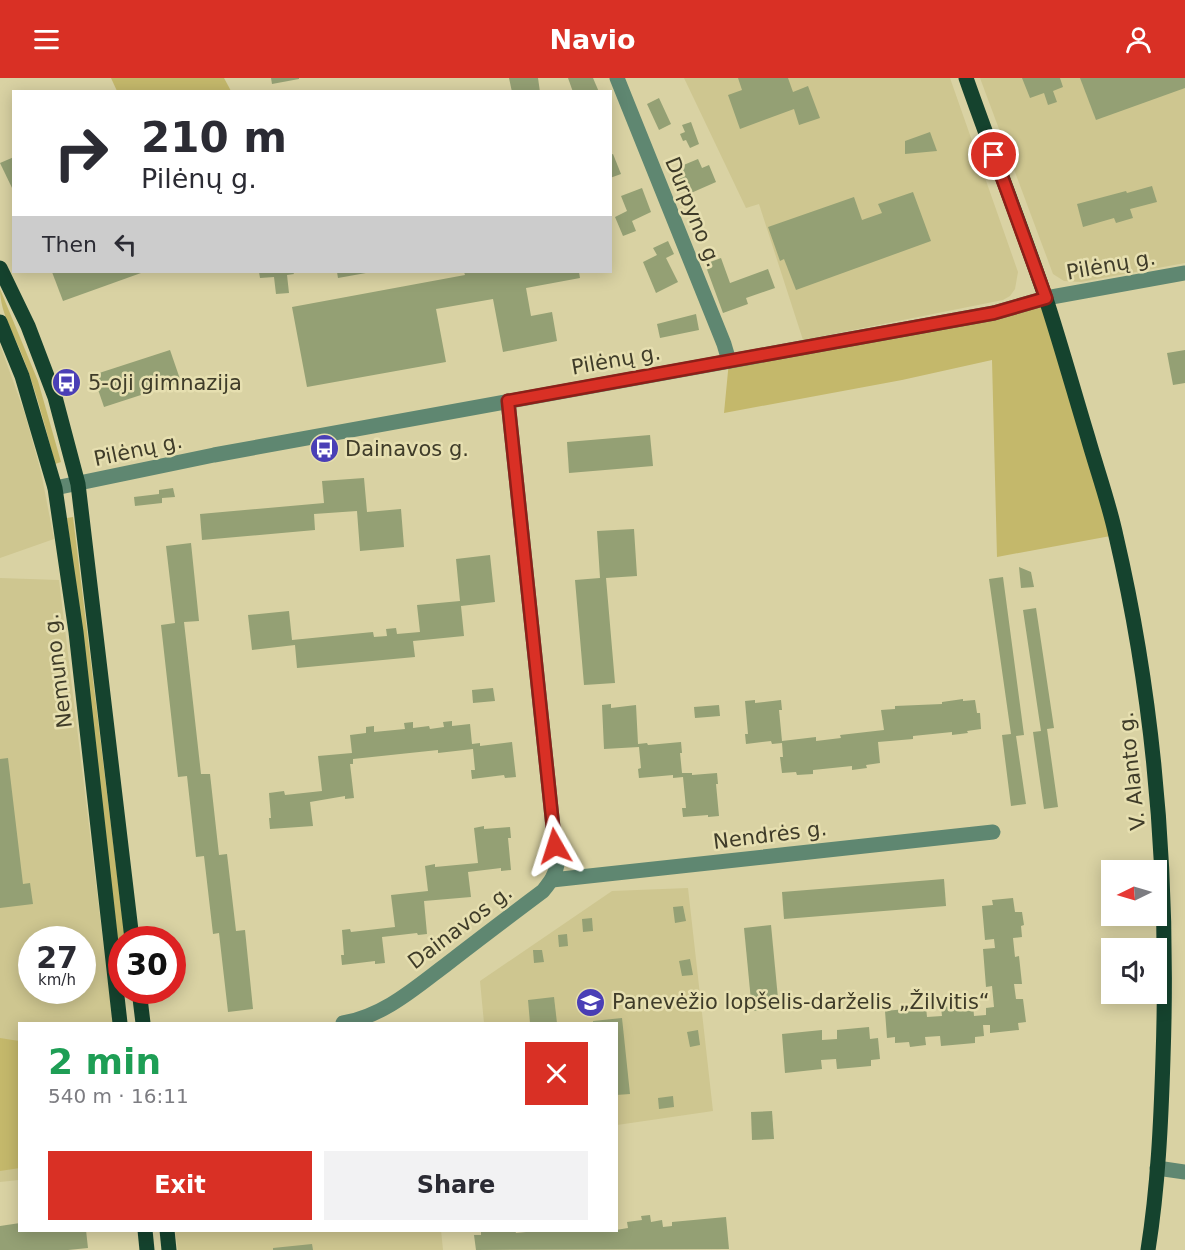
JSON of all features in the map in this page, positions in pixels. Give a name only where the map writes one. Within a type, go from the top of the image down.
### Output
[{"type":"main road","name":"V. Alanto g.","points":[[966,78],[1046,298],[1116,535],[1135,634],[1153,757],[1164,912],[1164,1022],[1157,1168],[1148,1250]]},
{"type":"main road","name":"Nemuno g.","points":[[0,268],[28,326],[55,397],[78,484],[130,926]]},
{"type":"main road","name":"Nemuno g.","points":[[0,322],[22,376],[55,488],[76,632],[120,1022]]},
{"type":"main road","points":[[141,1004],[143,1022]]},
{"type":"main road","points":[[145,1232],[147,1250]]},
{"type":"main road","points":[[167,1232],[169,1250]]},
{"type":"street","name":"Durpyno g.","points":[[617,78],[729,361]]},
{"type":"street","name":"Pilėnų g.","points":[[55,488],[214,455],[994,313],[1046,298],[1185,273]]},
{"type":"street","points":[[508,401],[557,865],[552,880]]},
{"type":"street","name":"Nendrės g.","points":[[552,880],[993,832]]},
{"type":"street","name":"Dainavos g.","points":[[348,1022],[364,1018],[398,1000],[543,891],[552,880]]},
{"type":"street","points":[[1157,1168],[1185,1172]]},
{"type":"shaded area","points":[[111,78],[224,78],[230,90],[117,90]]},
{"type":"shaded area","points":[[684,78],[950,78],[1018,272],[1015,289],[1003,300],[803,340],[759,204],[746,208]]},
{"type":"shaded area","points":[[980,78],[1185,78],[1185,263],[1081,282],[1064,281],[1053,274]]},
{"type":"shaded area","points":[[0,289],[38,381],[61,462],[55,464],[33,386],[3,307]]},
{"type":"shaded area","points":[[1046,298],[1116,535],[997,557],[992,360],[902,380],[724,413],[729,361]]},
{"type":"shaded area","points":[[0,345],[25,414],[41,472],[54,539],[0,558]]},
{"type":"shaded area","points":[[73,517],[123,926],[116,926],[67,518]]},
{"type":"shaded area","points":[[0,578],[59,580],[108,982],[108,1004],[111,1004],[113,1022],[18,1022],[18,1180],[0,1182]]},
{"type":"shaded area","name":"Panevėžio lopšelis-darželis „Žilvitis“","points":[[688,888],[713,1111],[618,1125],[618,1022],[484,1022],[480,981],[612,891]]},
{"type":"shaded area","points":[[0,1038],[18,1041],[18,1168],[0,1171]]},
{"type":"shaded area","points":[[175,1232],[441,1232],[443,1250],[178,1250]]},
{"type":"building","points":[[271,78],[299,78],[299,79],[272,84]]},
{"type":"building","points":[[509,78],[538,78],[540,90],[512,90]]},
{"type":"building","points":[[568,78],[593,78],[598,90],[572,90]]},
{"type":"building","points":[[738,78],[788,78],[793,92],[808,86],[820,118],[799,125],[794,109],[740,129],[728,95],[742,90]]},
{"type":"building","points":[[1022,78],[1060,78],[1063,87],[1053,91],[1057,102],[1048,105],[1044,93],[1030,98]]},
{"type":"building","points":[[1080,78],[1185,78],[1185,88],[1096,120]]},
{"type":"building","points":[[659,98],[671,124],[659,130],[647,104]]},
{"type":"building","points":[[691,122],[699,144],[690,148],[680,134],[685,132],[682,125]]},
{"type":"building","points":[[930,132],[937,151],[905,154],[905,141]]},
{"type":"building","points":[[612,154],[621,174],[612,177]]},
{"type":"building","points":[[12,158],[12,188],[0,163]]},
{"type":"building","points":[[698,159],[702,168],[709,165],[716,182],[691,193],[686,182],[681,184],[674,169]]},
{"type":"building","points":[[1152,186],[1157,202],[1130,209],[1133,218],[1116,223],[1114,218],[1083,227],[1077,204]]},
{"type":"building","points":[[642,188],[651,212],[632,221],[636,231],[623,236],[615,217],[627,211],[621,196]]},
{"type":"building","points":[[913,192],[931,241],[796,290],[784,259],[780,261],[768,227],[854,197],[862,220],[882,213],[878,204]]},
{"type":"building","points":[[668,241],[674,254],[666,258],[678,282],[656,293],[643,262],[657,255],[653,248]]},
{"type":"building","points":[[721,258],[730,283],[768,269],[775,288],[746,298],[748,304],[723,313],[705,264]]},
{"type":"building","points":[[52,273],[141,273],[63,301]]},
{"type":"building","points":[[259,273],[294,274],[287,275],[289,293],[276,294],[274,277],[260,278]]},
{"type":"building","points":[[337,273],[366,273],[338,278]]},
{"type":"building","points":[[464,273],[579,273],[580,278],[526,288],[531,316],[552,312],[557,341],[503,352],[493,299],[436,309],[446,362],[307,387],[292,307],[465,275]]},
{"type":"building","points":[[696,314],[699,330],[660,338],[657,324]]},
{"type":"building","points":[[170,350],[181,382],[104,407],[93,375]]},
{"type":"building","points":[[1185,350],[1185,383],[1173,385],[1167,353]]},
{"type":"building","points":[[650,435],[653,466],[569,473],[567,442]]},
{"type":"building","points":[[364,478],[367,512],[401,509],[404,547],[360,551],[357,511],[314,514],[315,530],[202,540],[200,514],[324,503],[322,481]]},
{"type":"building","points":[[173,488],[175,497],[162,498],[162,503],[135,506],[134,497],[159,494],[159,490]]},
{"type":"building","points":[[634,529],[637,576],[606,578],[615,683],[584,685],[575,580],[600,578],[597,531]]},
{"type":"building","points":[[191,543],[199,621],[184,622],[201,774],[210,774],[219,855],[227,854],[236,931],[245,930],[253,1009],[228,1012],[219,933],[213,934],[204,856],[196,857],[187,776],[178,777],[161,625],[175,623],[166,546]]},
{"type":"building","points":[[490,555],[495,602],[461,606],[464,636],[413,641],[415,657],[297,668],[295,645],[252,650],[248,615],[289,611],[292,640],[373,632],[374,637],[387,636],[386,629],[396,628],[397,634],[420,632],[417,605],[460,601],[456,559]]},
{"type":"building","points":[[1019,567],[1031,572],[1034,587],[1021,588]]},
{"type":"building","points":[[1003,577],[1024,735],[1016,736],[1026,804],[1011,806],[1002,735],[1011,734],[989,579]]},
{"type":"building","points":[[1036,608],[1054,728],[1047,729],[1058,807],[1044,809],[1033,732],[1041,731],[1023,610]]},
{"type":"building","points":[[493,688],[495,701],[473,703],[472,690]]},
{"type":"building","points":[[963,699],[963,701],[975,700],[977,713],[980,713],[981,729],[967,731],[968,733],[952,735],[952,732],[878,742],[880,763],[866,765],[867,768],[852,770],[852,766],[813,770],[813,774],[797,775],[796,772],[782,773],[780,757],[783,757],[782,743],[772,744],[771,741],[746,744],[745,734],[748,734],[745,701],[755,700],[755,703],[781,700],[782,710],[779,710],[782,741],[816,737],[816,741],[841,738],[840,735],[884,730],[881,710],[895,709],[895,706],[942,704],[942,702]]},
{"type":"building","points":[[611,704],[611,708],[636,705],[638,744],[681,742],[682,773],[692,773],[692,775],[717,773],[719,816],[683,817],[682,808],[686,808],[683,777],[673,778],[673,775],[639,778],[638,769],[641,768],[639,747],[604,749],[602,705]]},
{"type":"building","points":[[719,705],[720,716],[695,718],[694,707]]},
{"type":"building","points":[[452,721],[452,726],[470,724],[472,744],[480,743],[480,746],[512,742],[516,777],[505,778],[504,775],[472,779],[471,770],[475,770],[473,749],[438,753],[438,750],[353,759],[353,764],[350,764],[354,798],[345,799],[345,796],[310,802],[313,826],[270,829],[269,793],[284,791],[285,795],[322,791],[318,756],[352,753],[350,735],[366,733],[366,727],[374,726],[374,732],[405,729],[404,723],[413,722],[413,728],[429,726],[430,729],[444,727],[443,722]]},
{"type":"building","points":[[8,758],[23,884],[30,883],[33,904],[0,908],[0,759]]},
{"type":"building","points":[[484,826],[484,829],[510,827],[511,838],[508,838],[511,870],[501,871],[501,868],[468,872],[471,897],[424,901],[427,934],[382,937],[385,963],[375,964],[375,961],[342,965],[341,955],[344,955],[342,930],[350,929],[351,932],[395,927],[391,895],[428,891],[425,866],[478,863],[474,828]]},
{"type":"building","points":[[944,879],[946,906],[784,919],[782,892]]},
{"type":"building","points":[[1013,898],[1015,912],[1022,912],[1024,925],[1021,926],[1022,937],[1013,938],[1015,957],[1019,956],[1022,984],[1014,984],[1016,999],[1023,999],[1026,1022],[1018,1023],[1019,1030],[990,1033],[990,1025],[983,1025],[984,1036],[975,1037],[975,1043],[941,1046],[940,1036],[925,1037],[926,1045],[910,1047],[909,1042],[895,1043],[895,1037],[887,1038],[885,1011],[926,1007],[927,1017],[942,1016],[941,1007],[973,1004],[974,1016],[986,1015],[986,1008],[994,1007],[992,986],[986,987],[983,949],[995,948],[994,939],[985,940],[982,906],[993,905],[992,900]]},
{"type":"building","points":[[683,906],[686,921],[675,923],[673,907]]},
{"type":"building","points":[[592,918],[593,931],[583,932],[582,919]]},
{"type":"building","points":[[771,925],[779,1009],[752,1011],[744,928]]},
{"type":"building","points":[[567,934],[568,946],[559,947],[558,935]]},
{"type":"building","points":[[533,950],[542,950],[544,962],[534,963]]},
{"type":"building","points":[[690,959],[693,975],[682,976],[679,961]]},
{"type":"building","points":[[554,997],[557,1022],[530,1022],[528,1000]]},
{"type":"building","points":[[622,1018],[630,1094],[618,1095],[618,1022],[593,1021]]},
{"type":"building","points":[[869,1027],[870,1039],[878,1038],[880,1059],[871,1060],[871,1066],[837,1069],[836,1059],[821,1060],[822,1069],[785,1073],[782,1034],[822,1030],[822,1040],[837,1039],[837,1030]]},
{"type":"building","points":[[698,1030],[700,1045],[690,1047],[687,1032]]},
{"type":"building","points":[[673,1096],[674,1107],[659,1109],[658,1098]]},
{"type":"building","points":[[772,1111],[774,1139],[752,1140],[751,1112]]},
{"type":"building","points":[[650,1215],[651,1222],[662,1220],[663,1227],[672,1226],[672,1222],[726,1217],[729,1249],[476,1250],[474,1235],[481,1235],[481,1232],[618,1232],[618,1230],[628,1228],[627,1222],[642,1220],[641,1216]]},
{"type":"building","points":[[18,1223],[18,1232],[86,1232],[88,1248],[0,1250],[0,1226]]},
{"type":"building","points":[[312,1244],[313,1250],[273,1250],[273,1248]]},
{"type":"place","name":"5-oji gimnazija","points":[[67,383]]},
{"type":"place","name":"Dainavos g.","points":[[324,449]]},
{"type":"place","name":"Panevėžio lopšelis-darželis „Žilvitis“","points":[[591,1002]]},
{"type":"route","points":[[555,846],[508,401],[994,313],[1046,298],[994,155]]}]
